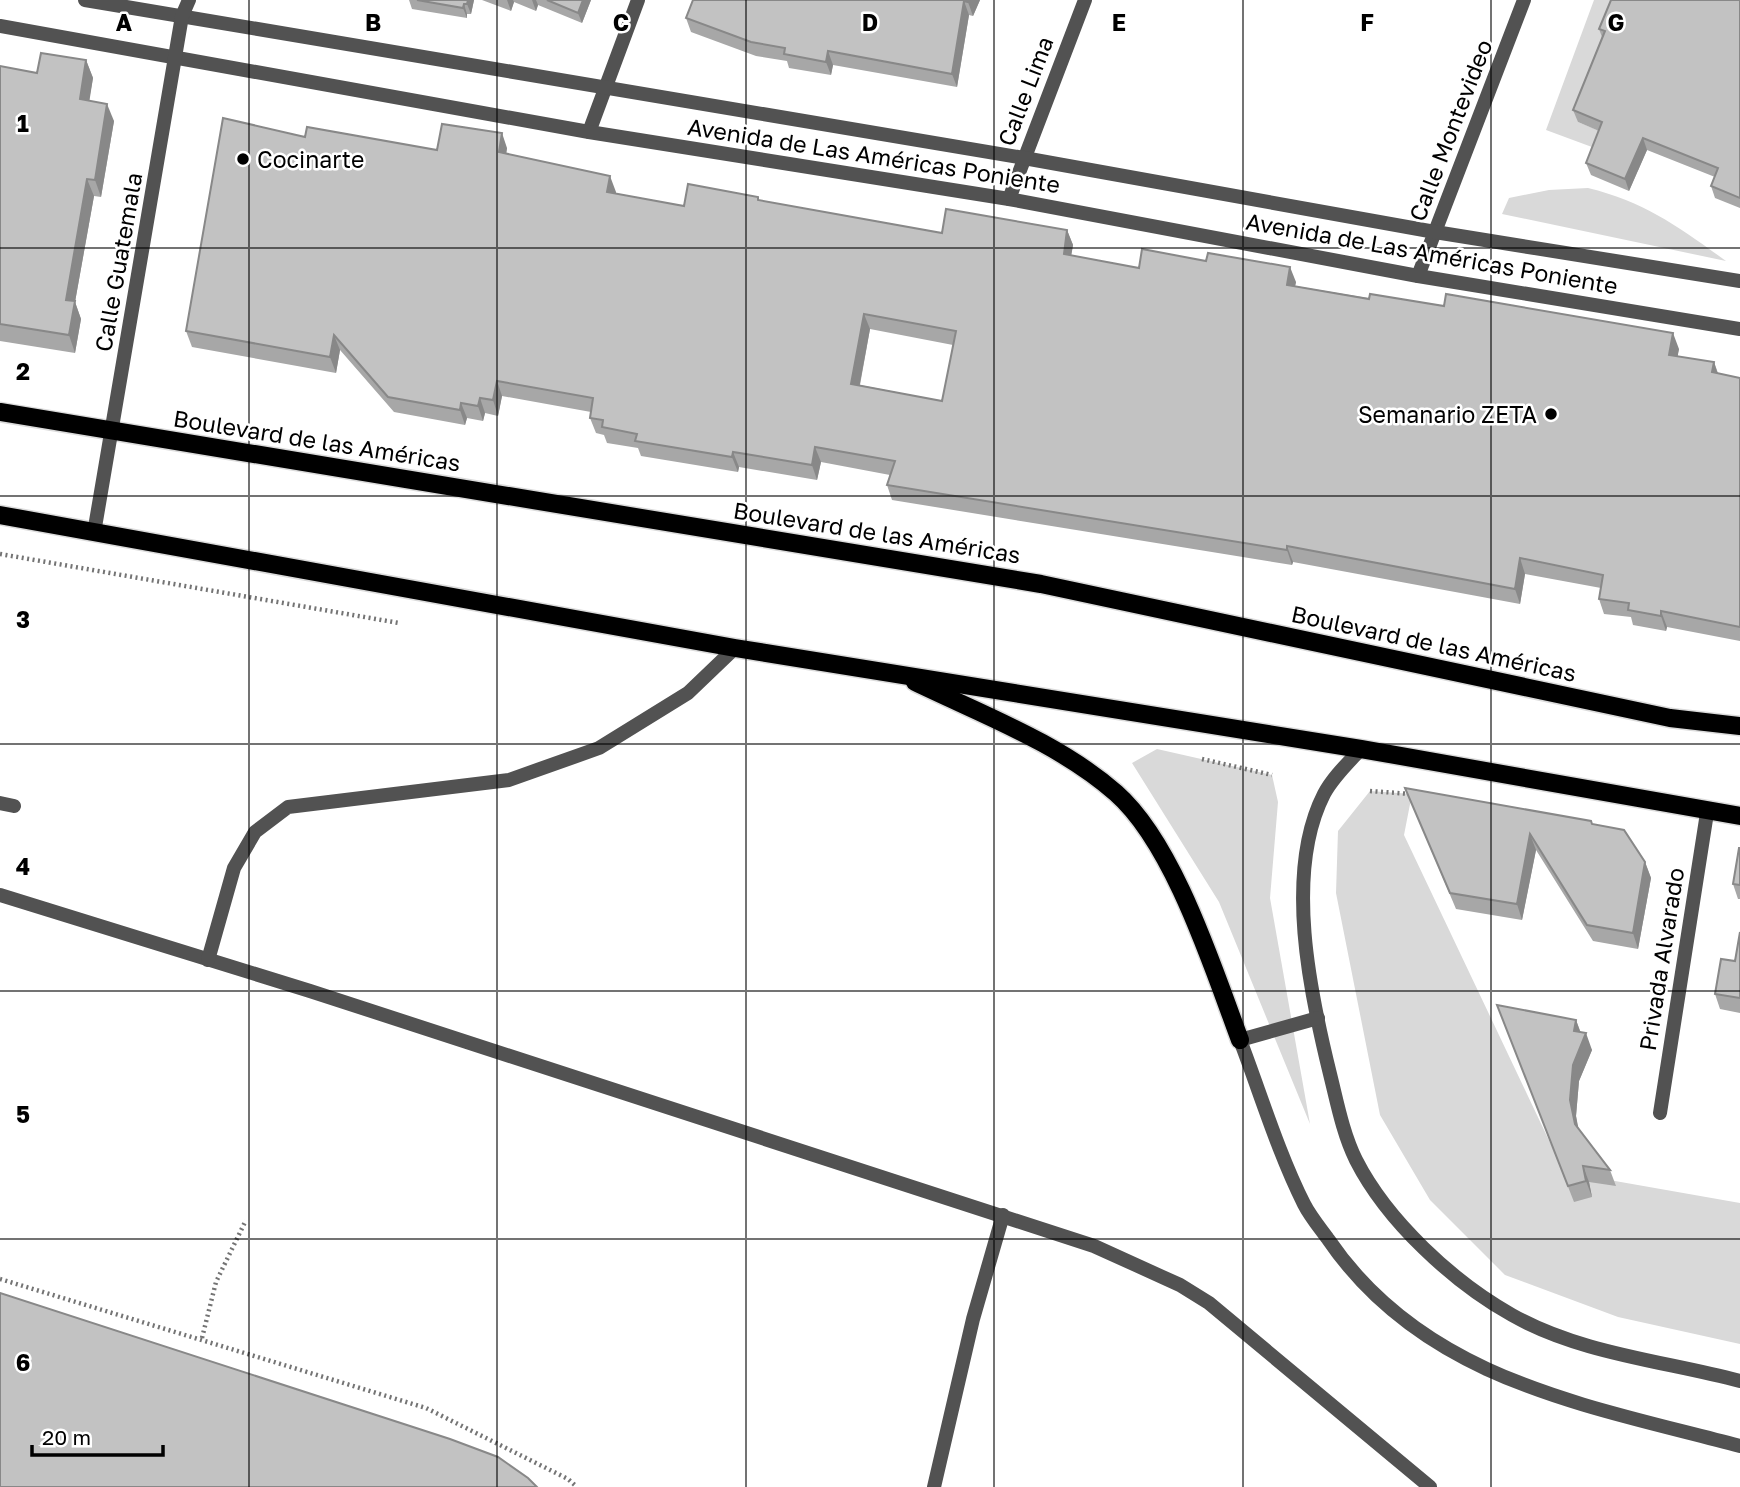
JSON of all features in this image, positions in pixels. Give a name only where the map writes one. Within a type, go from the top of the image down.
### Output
[{"type":"main road","name":"Boulevard de las Américas","points":[[0,412],[1041,584],[1670,718],[1740,726]]},
{"type":"main road","points":[[0,515],[735,648],[1361,749],[1707,813],[1740,816]]},
{"type":"main road","points":[[900,675],[1066,756],[1118,794],[1155,842],[1183,898],[1240,1040]]},
{"type":"street","name":"Avenida de Las Américas Poniente","points":[[85,0],[1024,158],[1435,232],[1740,281]]},
{"type":"street","name":"Calle Guatemala","points":[[94,533],[183,16],[189,0]]},
{"type":"street","points":[[589,132],[603,88],[638,0]]},
{"type":"street","name":"Calle Lima","points":[[1009,199],[1085,0]]},
{"type":"street","name":"Calle Montevideo","points":[[1418,276],[1524,0]]},
{"type":"street","name":"Avenida de Las Américas Poniente","points":[[0,26],[589,132],[1009,199],[1418,276],[1740,329]]},
{"type":"street","points":[[208,960],[233,868],[255,832],[288,807],[509,780],[599,748],[688,693],[735,648]]},
{"type":"street","points":[[1361,749],[1324,795],[1306,855],[1303,924],[1318,1018],[1338,1107],[1356,1160],[1398,1221],[1451,1272],[1512,1315],[1554,1334],[1626,1355],[1740,1381]]},
{"type":"street","name":"Privada Alvarado","points":[[1660,1113],[1707,813]]},
{"type":"street","points":[[0,895],[1094,1246],[1180,1285],[1209,1303],[1430,1487]]},
{"type":"street","points":[[1318,1018],[1240,1040],[1277,1142],[1305,1206],[1346,1266],[1398,1318],[1456,1356],[1523,1386],[1740,1446]]},
{"type":"street","points":[[934,1487],[973,1319],[1003,1215]]},
{"type":"path","points":[[1195,757],[1272,775]]},
{"type":"path","points":[[202,1338],[216,1282],[246,1220]]},
{"type":"path","points":[[0,1279],[426,1408],[568,1479],[578,1487]]},
{"type":"shaded area","points":[[1594,0],[1620,0],[1578,122],[1607,134],[1600,150],[1546,130]]},
{"type":"shaded area","points":[[1588,188],[1644,208],[1726,261],[1502,214],[1509,198],[1549,190]]},
{"type":"shaded area","points":[[1157,749],[1272,775],[1278,802],[1270,898],[1310,1124],[1219,902],[1132,763]]},
{"type":"shaded area","points":[[1370,791],[1412,794],[1404,835],[1564,1172],[1740,1203],[1740,1344],[1618,1317],[1505,1275],[1430,1200],[1380,1115],[1336,893],[1338,831]]},
{"type":"building","points":[[417,0],[468,0],[463,8]]},
{"type":"building","points":[[547,0],[583,0],[578,13]]},
{"type":"building","points":[[693,0],[969,0],[964,1],[952,74],[828,51],[826,62],[784,54],[785,48],[751,42],[686,18]]},
{"type":"building","points":[[1611,0],[1740,0],[1740,198],[1711,186],[1718,168],[1643,138],[1625,179],[1586,163],[1602,122],[1573,110],[1605,31],[1599,29]]},
{"type":"building","points":[[41,53],[86,60],[80,99],[107,104],[95,180],[87,179],[66,300],[75,301],[69,335],[0,324],[0,66],[37,73]]},
{"type":"building","points":[[223,118],[305,137],[307,127],[437,150],[442,124],[502,133],[499,152],[610,176],[607,192],[684,206],[688,184],[758,197],[758,200],[942,233],[946,209],[1067,230],[1064,254],[1139,268],[1142,249],[1206,261],[1208,253],[1290,267],[1287,285],[1369,299],[1370,294],[1444,306],[1446,294],[1673,333],[1669,355],[1714,362],[1712,372],[1740,378],[1740,627],[1661,611],[1661,616],[1628,610],[1629,603],[1599,599],[1603,575],[1520,558],[1515,589],[1287,546],[1287,550],[887,485],[895,461],[815,447],[812,465],[733,452],[732,457],[635,441],[637,434],[602,427],[603,420],[590,418],[593,398],[497,381],[493,400],[480,398],[478,406],[461,403],[460,410],[388,397],[334,335],[330,357],[186,331]],"holes":[[[864,314],[956,331],[942,401],[851,384]]]},
{"type":"building","points":[[1405,788],[1591,821],[1592,824],[1624,830],[1645,862],[1633,933],[1587,925],[1530,834],[1517,904],[1450,893]]},
{"type":"building","points":[[1740,848],[1740,885],[1733,884]]},
{"type":"building","points":[[1740,932],[1740,998],[1715,994],[1721,959],[1735,961]]},
{"type":"building","points":[[1497,1005],[1576,1020],[1574,1031],[1586,1033],[1573,1065],[1570,1100],[1575,1124],[1610,1170],[1583,1166],[1586,1181],[1568,1186]]},
{"type":"building","points":[[0,1293],[450,1439],[498,1457],[537,1487],[0,1487]]},
{"type":"place","name":"Cocinarte","points":[[243,159]]},
{"type":"place","name":"Semanario ZETA","points":[[1551,414]]}]
